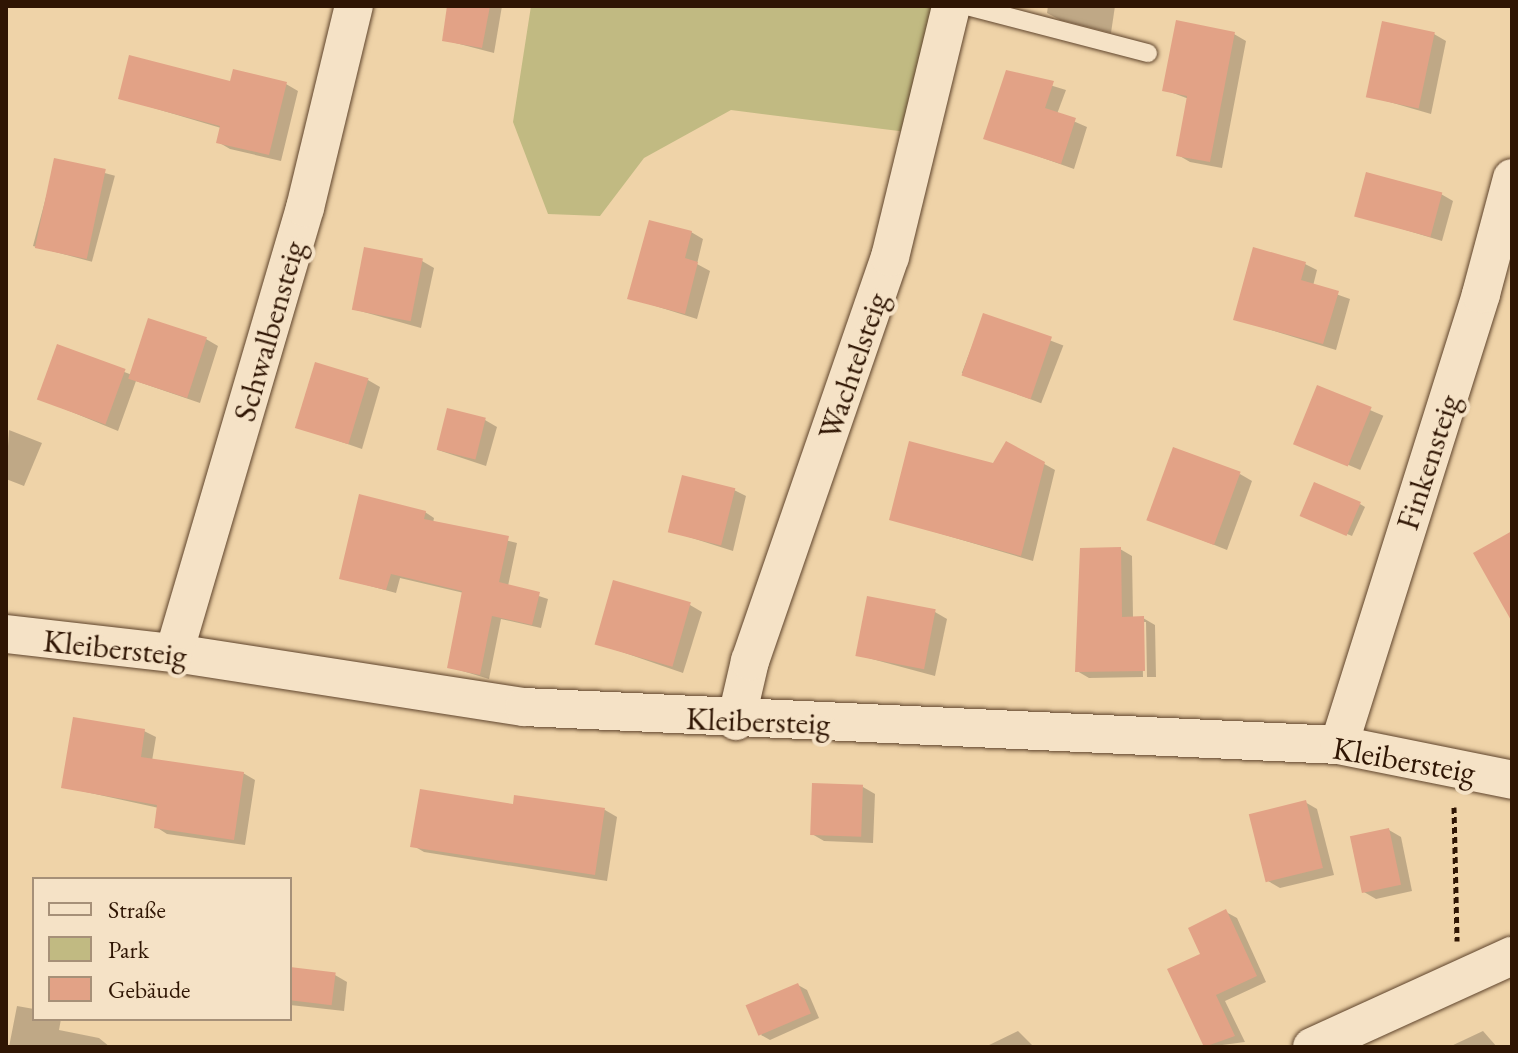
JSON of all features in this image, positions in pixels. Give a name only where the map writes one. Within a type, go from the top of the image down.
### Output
[{"type":"street","name":"Schwalbensteig","points":[[174,653],[305,208],[354,6]]},
{"type":"street","name":"Wachtelsteig","points":[[736,721],[750,661],[890,257],[951,6]]},
{"type":"street","name":"Finkensteig","points":[[1339,745],[1481,294],[1512,178]]},
{"type":"street","name":"Kleibersteig","points":[[6,634],[174,653],[524,707],[736,721],[1339,745],[1512,780]]},
{"type":"street","points":[[1312,1047],[1512,956]]},
{"type":"lane","points":[[967,6],[1148,53]]},
{"type":"path","points":[[1450,767],[1458,895],[1457,982]]},
{"type":"green space","points":[[531,6],[945,6],[915,133],[731,110],[644,158],[600,216],[548,214],[513,122]]},
{"type":"building","points":[[447,6],[490,6],[482,48],[442,41]]},
{"type":"building","points":[[1176,20],[1235,32],[1210,162],[1176,156],[1187,96],[1162,91]]},
{"type":"building","points":[[1382,21],[1435,32],[1419,109],[1366,97]]},
{"type":"building","points":[[129,55],[230,81],[233,69],[287,82],[269,155],[216,143],[220,126],[118,99]]},
{"type":"building","points":[[1006,70],[1054,81],[1045,108],[1076,118],[1061,164],[983,139]]},
{"type":"building","points":[[54,158],[106,169],[87,259],[35,248]]},
{"type":"building","points":[[1366,172],[1442,192],[1430,237],[1354,216]]},
{"type":"building","points":[[649,220],[692,231],[685,258],[698,262],[685,314],[627,299]]},
{"type":"building","points":[[364,247],[423,258],[411,321],[352,310]]},
{"type":"building","points":[[1253,247],[1306,262],[1301,280],[1339,291],[1323,344],[1233,320]]},
{"type":"building","points":[[983,313],[1052,337],[1031,399],[962,375]]},
{"type":"building","points":[[148,318],[207,337],[187,398],[128,379]]},
{"type":"building","points":[[57,344],[126,369],[105,424],[37,399]]},
{"type":"building","points":[[315,362],[369,378],[348,444],[295,428]]},
{"type":"building","points":[[1317,385],[1372,407],[1348,466],[1293,444]]},
{"type":"building","points":[[447,408],[486,418],[475,459],[437,450]]},
{"type":"building","points":[[909,441],[993,463],[1006,441],[1045,462],[1021,556],[889,520]]},
{"type":"building","points":[[1173,447],[1241,472],[1214,545],[1146,520]]},
{"type":"building","points":[[682,475],[735,488],[721,546],[668,532]]},
{"type":"building","points":[[1314,482],[1361,502],[1346,536],[1300,516]]},
{"type":"building","points":[[359,494],[426,511],[424,519],[509,536],[499,582],[540,592],[532,625],[492,616],[480,675],[447,668],[462,591],[391,574],[386,590],[339,579]]},
{"type":"building","points":[[1512,531],[1512,622],[1473,553]]},
{"type":"building","points":[[1121,547],[1122,617],[1144,616],[1145,671],[1075,672],[1080,548]]},
{"type":"building","points":[[613,580],[691,602],[672,667],[595,644]]},
{"type":"building","points":[[867,596],[936,609],[924,669],[855,656]]},
{"type":"building","points":[[73,717],[145,729],[141,757],[244,772],[234,840],[154,828],[157,805],[61,788]]},
{"type":"building","points":[[812,783],[863,785],[861,837],[810,835]]},
{"type":"building","points":[[420,789],[513,804],[514,795],[605,808],[595,875],[410,847]]},
{"type":"building","points":[[1306,800],[1323,868],[1266,882],[1249,814]]},
{"type":"building","points":[[1389,828],[1401,885],[1362,893],[1350,836]]},
{"type":"building","points":[[1226,909],[1257,976],[1216,995],[1235,1036],[1204,1047],[1167,969],[1200,954],[1188,928]]},
{"type":"building","points":[[292,967],[336,973],[332,1005],[292,1000]]},
{"type":"building","points":[[798,983],[811,1013],[758,1036],[746,1005]]}]
